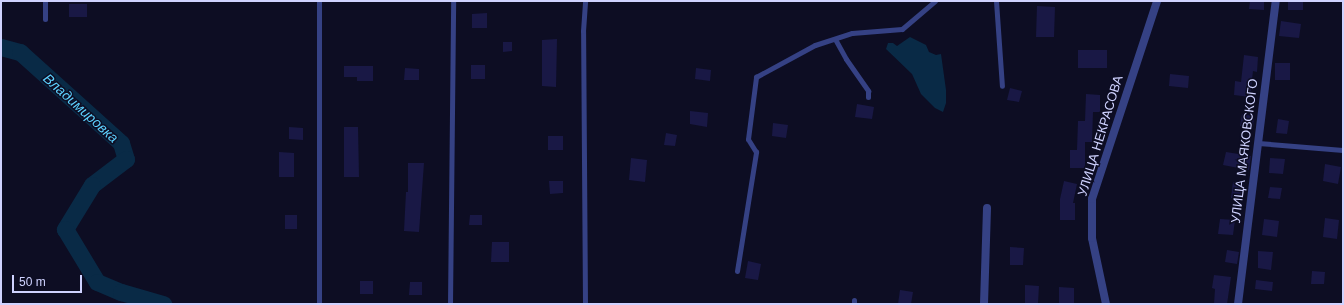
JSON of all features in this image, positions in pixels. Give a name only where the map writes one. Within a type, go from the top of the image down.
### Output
[{"type":"street","name":"УЛИЦА НЕКРАСОВА","points":[[1106,304],[1092,238],[1092,199],[1157,1]]},
{"type":"street","name":"УЛИЦА МАЯКОВСКОГО","points":[[1238,304],[1276,1]]},
{"type":"street","points":[[984,304],[987,208]]},
{"type":"lane","points":[[45,1],[45,19]]},
{"type":"lane","points":[[319,1],[319,304]]},
{"type":"lane","points":[[450,304],[453,1]]},
{"type":"lane","points":[[585,1],[583,31],[585,304]]},
{"type":"lane","points":[[737,271],[756,152],[748,139],[756,77],[815,45],[852,33],[902,29],[934,1]]},
{"type":"lane","points":[[996,1],[1002,86]]},
{"type":"lane","points":[[835,39],[846,59],[868,91],[868,97]]},
{"type":"lane","points":[[1258,143],[1343,150]]},
{"type":"water","points":[[910,37],[926,45],[929,52],[936,55],[941,54],[946,90],[946,103],[943,112],[935,108],[921,94],[912,74],[886,49],[888,43],[893,43],[897,46]]},
{"type":"building","points":[[1250,1],[1264,1],[1264,10],[1249,9]]},
{"type":"building","points":[[1288,1],[1303,1],[1303,10],[1288,10]]},
{"type":"building","points":[[69,4],[87,4],[87,17],[69,17]]},
{"type":"building","points":[[1037,6],[1055,7],[1054,37],[1036,37]]},
{"type":"building","points":[[487,13],[487,28],[472,28],[472,14]]},
{"type":"building","points":[[1281,21],[1301,24],[1299,38],[1279,36]]},
{"type":"building","points":[[557,39],[556,87],[542,86],[542,40]]},
{"type":"building","points":[[503,42],[512,42],[512,51],[503,52]]},
{"type":"building","points":[[1078,50],[1107,50],[1107,68],[1078,68]]},
{"type":"building","points":[[1244,55],[1258,57],[1257,72],[1253,71],[1250,97],[1234,95],[1235,81],[1241,82]]},
{"type":"building","points":[[1275,63],[1290,63],[1290,80],[1275,80]]},
{"type":"building","points":[[471,65],[485,65],[485,79],[471,79]]},
{"type":"building","points":[[344,66],[373,66],[373,81],[357,81],[357,77],[344,77]]},
{"type":"building","points":[[405,68],[419,69],[419,80],[404,80]]},
{"type":"building","points":[[696,68],[711,70],[710,81],[695,79]]},
{"type":"building","points":[[1170,74],[1189,76],[1188,88],[1169,86]]},
{"type":"building","points":[[1010,88],[1022,91],[1019,102],[1007,100]]},
{"type":"building","points":[[1086,94],[1100,95],[1100,112],[1093,112],[1092,142],[1085,142],[1085,168],[1070,168],[1070,150],[1077,150],[1078,121],[1085,121]]},
{"type":"building","points":[[857,104],[874,107],[872,119],[855,117]]},
{"type":"building","points":[[690,111],[708,113],[707,127],[690,124]]},
{"type":"building","points":[[1242,114],[1254,116],[1253,128],[1240,126]]},
{"type":"building","points":[[1278,119],[1289,121],[1287,134],[1276,133]]},
{"type":"building","points":[[773,123],[788,125],[786,138],[772,136]]},
{"type":"building","points":[[289,127],[303,128],[303,140],[289,139]]},
{"type":"building","points":[[344,127],[358,127],[359,177],[344,177]]},
{"type":"building","points":[[666,133],[677,135],[675,146],[664,145]]},
{"type":"building","points":[[548,136],[563,136],[563,150],[548,150]]},
{"type":"building","points":[[279,152],[294,153],[294,177],[279,177]]},
{"type":"building","points":[[1226,152],[1251,156],[1249,170],[1223,165]]},
{"type":"building","points":[[631,158],[647,160],[645,182],[629,180]]},
{"type":"building","points":[[1270,158],[1285,159],[1283,174],[1269,173]]},
{"type":"building","points":[[408,163],[424,163],[419,232],[404,231],[406,192],[408,192]]},
{"type":"building","points":[[1325,164],[1341,167],[1338,184],[1323,181]]},
{"type":"building","points":[[549,181],[563,181],[563,193],[550,194]]},
{"type":"building","points":[[1064,181],[1077,184],[1073,203],[1075,203],[1075,220],[1060,220],[1060,199]]},
{"type":"building","points":[[1233,182],[1244,183],[1242,199],[1231,198]]},
{"type":"building","points":[[1270,187],[1282,188],[1280,199],[1268,198]]},
{"type":"building","points":[[285,215],[297,215],[297,229],[285,229]]},
{"type":"building","points":[[470,215],[482,215],[482,225],[469,225]]},
{"type":"building","points":[[1325,218],[1339,220],[1337,239],[1323,237]]},
{"type":"building","points":[[1220,219],[1235,220],[1233,235],[1218,234]]},
{"type":"building","points":[[1264,219],[1279,221],[1277,237],[1262,235]]},
{"type":"building","points":[[492,242],[509,242],[509,262],[491,262]]},
{"type":"building","points":[[1010,247],[1024,248],[1023,265],[1010,265]]},
{"type":"building","points":[[1227,250],[1239,252],[1237,264],[1225,262]]},
{"type":"building","points":[[1258,251],[1273,252],[1271,270],[1258,268]]},
{"type":"building","points":[[748,261],[761,264],[758,280],[745,278]]},
{"type":"building","points":[[1312,271],[1325,272],[1324,284],[1311,284]]},
{"type":"building","points":[[1214,275],[1231,277],[1227,304],[1214,304],[1215,289],[1212,288]]},
{"type":"building","points":[[1256,280],[1273,282],[1272,291],[1255,289]]},
{"type":"building","points":[[360,281],[373,281],[373,294],[360,294]]},
{"type":"building","points":[[410,282],[422,282],[422,295],[409,295]]},
{"type":"building","points":[[1025,285],[1039,286],[1038,303],[1025,303]]},
{"type":"building","points":[[1059,287],[1074,288],[1074,304],[1059,304]]},
{"type":"building","points":[[900,290],[913,292],[911,304],[898,304]]},
{"type":"waterway","name":"Владимировка","points":[[1,47],[20,52],[121,143],[126,159],[92,185],[65,229],[97,282],[121,292],[163,304]]}]
